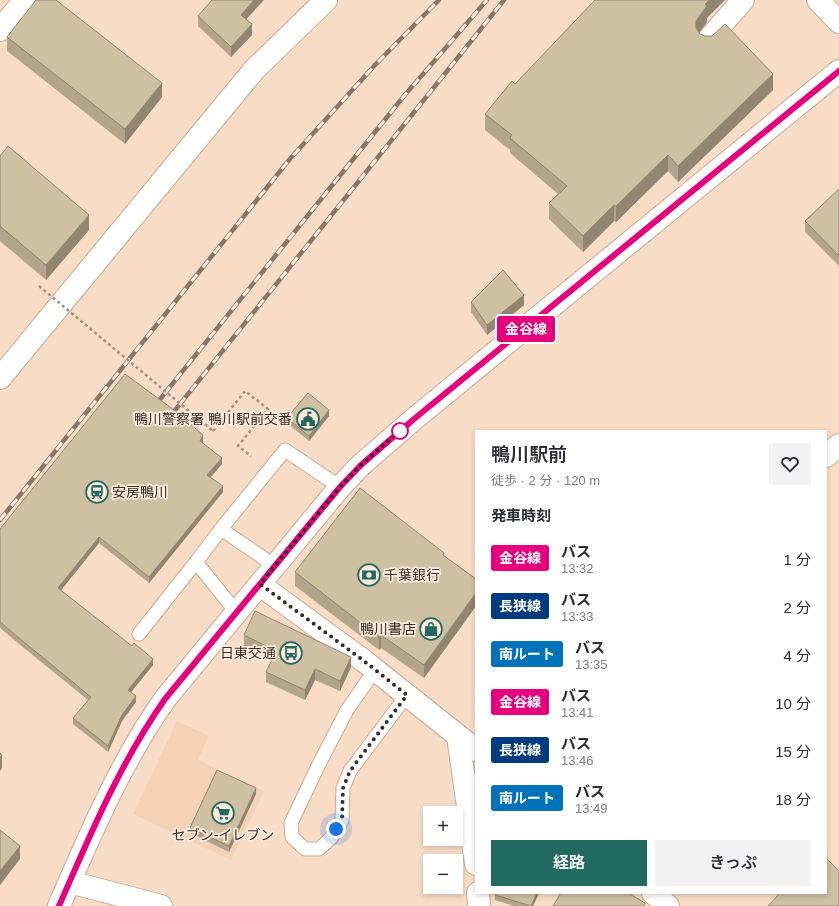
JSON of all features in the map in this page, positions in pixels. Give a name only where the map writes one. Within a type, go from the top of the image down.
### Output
[{"type":"street","points":[[0,30],[25,0]]},
{"type":"street","points":[[0,378],[254,70],[326,0]]},
{"type":"street","points":[[708,40],[743,0]]},
{"type":"street","points":[[818,0],[839,22]]},
{"type":"street","points":[[59,906],[115,780],[139,737],[165,699],[340,487],[361,465],[414,419],[839,71]]},
{"type":"street","points":[[827,455],[839,445]]},
{"type":"street","points":[[260,584],[375,670],[475,749]]},
{"type":"street","points":[[458,736],[475,857]]},
{"type":"street","points":[[70,882],[161,906]]},
{"type":"street","points":[[478,894],[479,906]]},
{"type":"street","points":[[654,894],[668,906]]},
{"type":"lane","points":[[139,634],[221,529],[286,450],[340,487]]},
{"type":"lane","points":[[221,529],[275,566]]},
{"type":"lane","points":[[196,562],[237,613]]},
{"type":"lane","points":[[375,670],[346,710],[291,823],[292,837],[305,849],[319,849],[331,838],[342,820],[343,788],[350,771],[407,695]]},
{"type":"path","points":[[39,286],[214,431],[245,391],[268,409],[238,446]]},
{"type":"shaded area","name":"セブン-イレブン","points":[[177,721],[209,736],[198,760],[264,791],[231,860],[133,814]]},
{"type":"building","points":[[36,0],[56,0],[162,83],[125,129],[7,37]]},
{"type":"building","points":[[212,0],[254,0],[241,15],[252,24],[231,47],[198,16]]},
{"type":"building","points":[[595,0],[710,0],[705,4],[707,6],[696,21],[696,28],[700,34],[712,36],[725,24],[773,74],[678,166],[668,155],[583,236],[549,203],[567,186],[510,138],[512,135],[485,114],[512,81],[515,84]]},
{"type":"building","points":[[8,146],[89,215],[46,265],[0,226],[0,156]]},
{"type":"building","points":[[839,189],[839,256],[805,221]]},
{"type":"building","points":[[503,270],[524,295],[487,325],[471,302]]},
{"type":"building","points":[[125,374],[178,413],[203,435],[200,441],[222,458],[207,475],[223,486],[149,577],[99,537],[58,588],[132,646],[134,643],[153,659],[128,690],[136,696],[122,715],[108,746],[73,718],[91,697],[0,622],[0,529]]},
{"type":"building","name":"鴨川警察署 鴨川駅前交番","points":[[308,393],[329,410],[309,436],[287,418]]},
{"type":"building","points":[[360,488],[444,553],[443,555],[475,578],[475,594],[424,665],[381,635],[379,637],[295,572]]},
{"type":"building","name":"日東交通","points":[[255,611],[351,657],[340,681],[315,669],[305,690],[266,672],[276,651],[244,635]]},
{"type":"building","name":"セブン-イレブン","points":[[217,770],[256,788],[229,846],[190,828]]},
{"type":"building","points":[[0,830],[20,846],[0,871]]},
{"type":"building","points":[[827,859],[839,871],[839,906],[768,906],[779,894],[827,894]]},
{"type":"building","points":[[496,894],[537,894],[531,906]]},
{"type":"building","points":[[560,894],[630,894],[645,903],[644,906],[553,906]]},
{"type":"railway","points":[[0,520],[289,160],[375,65],[439,0]]},
{"type":"railway","points":[[153,408],[404,96],[487,0]]},
{"type":"railway","points":[[168,419],[504,0]]},
{"type":"bus line","name":"金谷線","points":[[59,906],[115,780],[124,762],[152,717],[165,699],[340,487],[361,465],[414,419],[515,338],[839,71]]},
{"type":"place","name":"鴨川警察署 鴨川駅前交番","points":[[308,419]]},
{"type":"place","name":"安房鴨川","points":[[97,492]]},
{"type":"place","name":"千葉銀行","points":[[369,575]]},
{"type":"place","name":"鴨川書店","points":[[431,629]]},
{"type":"place","name":"日東交通","points":[[291,653]]},
{"type":"place","name":"セブン-イレブン","points":[[223,813]]},
{"type":"route","points":[[336,829],[342,820],[343,788],[350,771],[407,695],[364,661],[260,584],[340,487],[361,465],[403,428],[400,431]]}]
